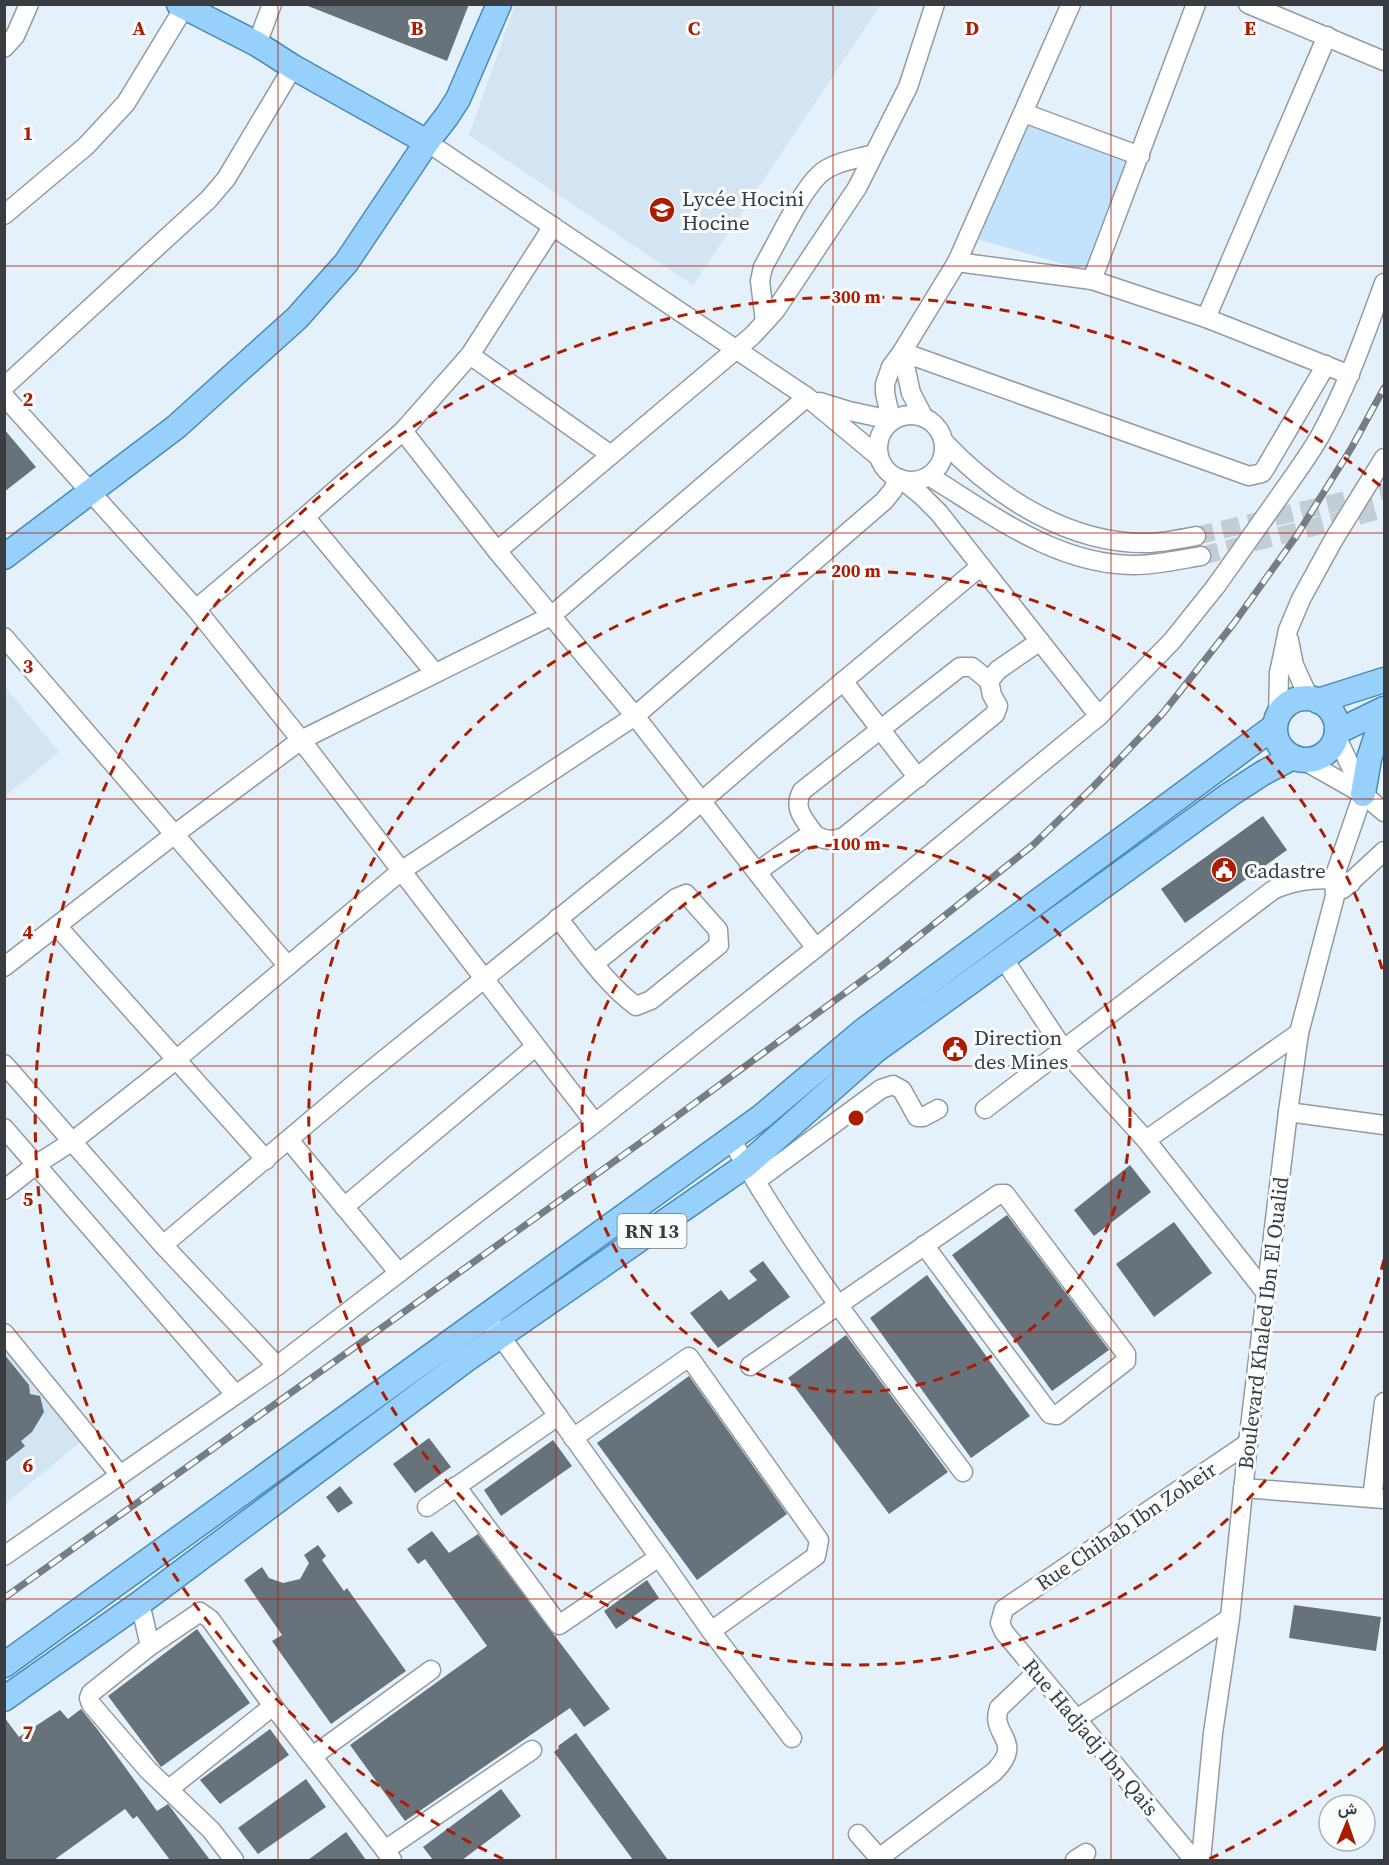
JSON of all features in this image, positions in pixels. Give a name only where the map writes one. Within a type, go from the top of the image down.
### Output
[{"type":"main road","points":[[4,557],[176,426],[297,318],[346,263],[458,99],[499,4]]},
{"type":"main road","points":[[182,5],[257,44],[293,67],[427,142]]},
{"type":"main road","points":[[1314,700],[1333,714],[1336,734],[1328,751],[1312,759],[1298,758],[1285,752],[1279,745],[1276,721],[1283,708],[1299,699],[1314,700],[1384,680]]},
{"type":"main road","points":[[1336,734],[1384,711]]},
{"type":"main road","points":[[1364,794],[1369,759],[1384,711]]},
{"type":"main road","name":"RN 13","points":[[4,1665],[761,1118],[863,1031],[1276,721]]},
{"type":"main road","name":"RN 13","points":[[4,1699],[140,1602],[467,1359],[751,1173],[876,1050],[1229,795],[1263,773],[1298,758]]},
{"type":"street","points":[[4,48],[15,36],[29,4]]},
{"type":"street","points":[[257,44],[272,4]]},
{"type":"street","points":[[497,551],[736,349],[775,311],[858,188],[908,87],[935,4]]},
{"type":"street","points":[[892,419],[886,402],[885,384],[891,367],[957,262],[1071,4]]},
{"type":"street","points":[[1092,280],[1196,4]]},
{"type":"street","points":[[1248,4],[1384,61]]},
{"type":"street","points":[[4,215],[87,146],[126,103],[182,5]]},
{"type":"street","points":[[1206,318],[1327,36]]},
{"type":"street","points":[[4,387],[207,200],[226,179],[293,67]]},
{"type":"street","points":[[1024,113],[1140,156]]},
{"type":"street","points":[[427,142],[807,397],[879,457],[889,473],[921,495],[939,513],[1099,716]]},
{"type":"street","points":[[765,322],[760,281],[764,267],[809,186],[821,173],[831,168],[873,154]]},
{"type":"street","points":[[196,609],[403,431],[470,355],[553,226]]},
{"type":"street","points":[[957,262],[1092,280],[1206,318],[1350,375]]},
{"type":"street","points":[[4,1556],[276,1366],[595,1124],[816,948],[1099,716],[1156,658],[1216,586],[1305,461],[1350,375],[1384,283]]},
{"type":"street","points":[[902,352],[1249,476],[1256,476],[1266,467],[1326,365]]},
{"type":"street","points":[[902,352],[911,393],[923,416]]},
{"type":"street","points":[[470,355],[611,455]]},
{"type":"street","points":[[4,396],[196,609],[301,740],[595,1124]]},
{"type":"street","points":[[807,397],[849,411],[892,419]]},
{"type":"street","points":[[4,967],[175,834],[301,740],[551,616],[807,397]]},
{"type":"street","points":[[879,457],[877,447],[879,437],[892,419],[903,415],[923,416],[933,422],[941,431],[944,442],[945,452],[942,461],[927,477],[917,481],[899,479]]},
{"type":"street","points":[[403,431],[497,551],[635,716],[816,948]]},
{"type":"street","points":[[944,442],[971,469],[1001,492],[1043,517],[1070,529],[1098,538],[1127,542],[1150,543],[1196,536]]},
{"type":"street","points":[[1276,721],[1279,673],[1288,630],[1322,559],[1384,459]]},
{"type":"street","points":[[927,477],[939,513]]},
{"type":"street","points":[[927,477],[1032,539],[1063,553],[1097,561],[1132,565],[1167,563],[1201,556]]},
{"type":"street","points":[[4,1190],[37,1164],[73,1141],[177,1059],[401,871],[635,716],[884,501],[899,479]]},
{"type":"street","points":[[305,517],[435,673]]},
{"type":"street","points":[[163,1245],[558,918],[702,802],[981,566]]},
{"type":"street","points":[[1288,630],[1294,665],[1314,700]]},
{"type":"street","points":[[4,637],[288,966]]},
{"type":"street","points":[[989,681],[999,670],[1040,641]]},
{"type":"street","points":[[960,667],[972,667],[989,681],[992,695],[998,706],[995,714],[844,837],[833,841],[815,835],[797,807],[802,791],[960,667]]},
{"type":"street","points":[[843,681],[918,778]]},
{"type":"street","points":[[1336,734],[1364,794]]},
{"type":"street","points":[[1298,758],[1364,794],[1384,812]]},
{"type":"street","name":"Boulevard Khaled Ibn El Oualid","points":[[1201,1860],[1213,1733],[1230,1618],[1248,1443],[1299,1033],[1364,794]]},
{"type":"street","points":[[757,872],[802,839],[815,835]]},
{"type":"street","points":[[985,1109],[1273,890],[1296,883],[1340,886],[1384,851]]},
{"type":"street","points":[[558,918],[595,963],[621,994],[636,1006],[651,1000],[719,945],[718,930],[686,894],[676,898],[595,963]]},
{"type":"street","points":[[57,926],[266,1160]]},
{"type":"street","points":[[1003,958],[1064,1050],[1146,1140],[1266,1293]]},
{"type":"street","points":[[1146,1140],[1299,1033]]},
{"type":"street","points":[[344,1207],[535,1047]]},
{"type":"street","points":[[4,1064],[163,1245],[276,1366]]},
{"type":"street","points":[[751,1173],[881,1089],[893,1085],[902,1090],[917,1116],[922,1117],[938,1109]]},
{"type":"street","points":[[1288,1113],[1384,1125]]},
{"type":"street","points":[[4,1128],[235,1394]]},
{"type":"street","points":[[730,1139],[837,1305],[963,1472]]},
{"type":"street","points":[[289,1140],[399,1273]]},
{"type":"street","points":[[750,1366],[837,1305],[924,1245],[999,1194],[1005,1194],[1126,1354],[1126,1361],[1057,1415],[1050,1414],[924,1245]]},
{"type":"street","points":[[486,1316],[711,1631],[792,1738]]},
{"type":"street","points":[[4,1333],[120,1475]]},
{"type":"street","points":[[573,1438],[689,1357],[819,1540],[816,1556],[711,1631]]},
{"type":"street","points":[[1243,1488],[1378,1498],[1384,1402]]},
{"type":"street","points":[[427,1507],[558,1416]]},
{"type":"street","name":"Rue Chihab Ibn Zoheir","points":[[1004,1609],[1248,1443]]},
{"type":"street","points":[[456,1486],[560,1625],[659,1557]]},
{"type":"street","points":[[140,1602],[150,1646]]},
{"type":"street","name":"Rue Hadjadj Ibn Qais","points":[[1004,1609],[1000,1623],[1004,1632],[1194,1860]]},
{"type":"street","points":[[234,1860],[211,1830],[148,1770],[91,1704],[89,1698],[91,1693],[150,1646],[200,1612],[210,1619],[273,1707],[389,1855],[532,1750]]},
{"type":"street","points":[[1078,1718],[1230,1618]]},
{"type":"street","points":[[312,1756],[432,1670]]},
{"type":"street","points":[[858,1834],[880,1859],[994,1772],[1008,1755],[1008,1747],[997,1714],[1004,1703],[1036,1673]]},
{"type":"street","points":[[169,1789],[273,1707]]},
{"type":"shaded area","name":"Lycée Hocini Hocine","points":[[515,4],[880,5],[693,285],[469,135]]},
{"type":"shaded area","points":[[1025,123],[1132,164],[1090,272],[974,238]]},
{"type":"shaded area","points":[[5,687],[59,752],[4,796]]},
{"type":"shaded area","points":[[4,1350],[81,1442],[5,1504],[4,1504]]},
{"type":"building","points":[[303,4],[469,4],[447,61]]},
{"type":"building","points":[[4,429],[36,467],[4,492]]},
{"type":"building","name":"Cadastre","points":[[1263,816],[1287,850],[1185,923],[1161,889]]},
{"type":"building","points":[[1130,1165],[1151,1192],[1094,1236],[1074,1210]]},
{"type":"building","points":[[1007,1215],[1109,1350],[1052,1391],[952,1255]]},
{"type":"building","points":[[1174,1222],[1212,1273],[1154,1317],[1116,1264]]},
{"type":"building","points":[[763,1261],[790,1297],[718,1348],[690,1313],[721,1290],[729,1300],[757,1280],[749,1271]]},
{"type":"building","points":[[927,1275],[1030,1416],[971,1458],[870,1318]]},
{"type":"building","points":[[846,1335],[948,1472],[889,1514],[788,1378]]},
{"type":"building","points":[[4,1354],[29,1385],[30,1394],[40,1396],[44,1412],[32,1432],[21,1441],[25,1446],[4,1463]]},
{"type":"building","points":[[689,1376],[787,1514],[697,1580],[597,1443]]},
{"type":"building","points":[[429,1438],[451,1467],[415,1493],[393,1464]]},
{"type":"building","points":[[553,1440],[572,1466],[501,1516],[484,1490]]},
{"type":"building","points":[[340,1486],[353,1503],[338,1513],[326,1497]]},
{"type":"building","points":[[432,1531],[449,1553],[478,1534],[610,1709],[584,1727],[570,1708],[405,1821],[350,1745],[487,1646],[425,1559],[418,1564],[407,1549]]},
{"type":"building","points":[[318,1545],[326,1556],[322,1560],[344,1591],[347,1588],[406,1671],[331,1724],[272,1641],[282,1635],[244,1580],[262,1567],[269,1578],[283,1583],[300,1579],[309,1563],[304,1555]]},
{"type":"building","points":[[647,1580],[659,1598],[616,1629],[604,1611]]},
{"type":"building","points":[[1294,1605],[1381,1617],[1376,1651],[1289,1638]]},
{"type":"building","points":[[197,1629],[250,1703],[161,1767],[108,1696]]},
{"type":"building","points":[[81,1709],[157,1811],[168,1804],[210,1860],[170,1860],[137,1816],[133,1819],[125,1809],[54,1860],[4,1860],[4,1717],[19,1737],[60,1710],[68,1719]]},
{"type":"building","points":[[270,1729],[289,1755],[220,1804],[200,1780]]},
{"type":"building","points":[[576,1733],[668,1860],[633,1860],[554,1752],[559,1748],[558,1746]]},
{"type":"building","points":[[306,1779],[326,1807],[258,1854],[238,1828]]},
{"type":"building","points":[[501,1789],[521,1816],[462,1860],[433,1860],[423,1847]]},
{"type":"building","points":[[346,1832],[366,1860],[308,1860]]},
{"type":"tunnel","points":[[1196,536],[1384,491]]},
{"type":"tunnel","points":[[1201,556],[1384,509]]},
{"type":"railway","points":[[4,1598],[654,1133],[879,968],[1033,845],[1093,787],[1163,713],[1234,623],[1297,535],[1352,447],[1384,388]]},
{"type":"place","name":"Lycée Hocini Hocine","points":[[662,210]]},
{"type":"place","name":"Cadastre","points":[[1224,870]]},
{"type":"place","name":"Direction des Mines","points":[[955,1049]]}]
